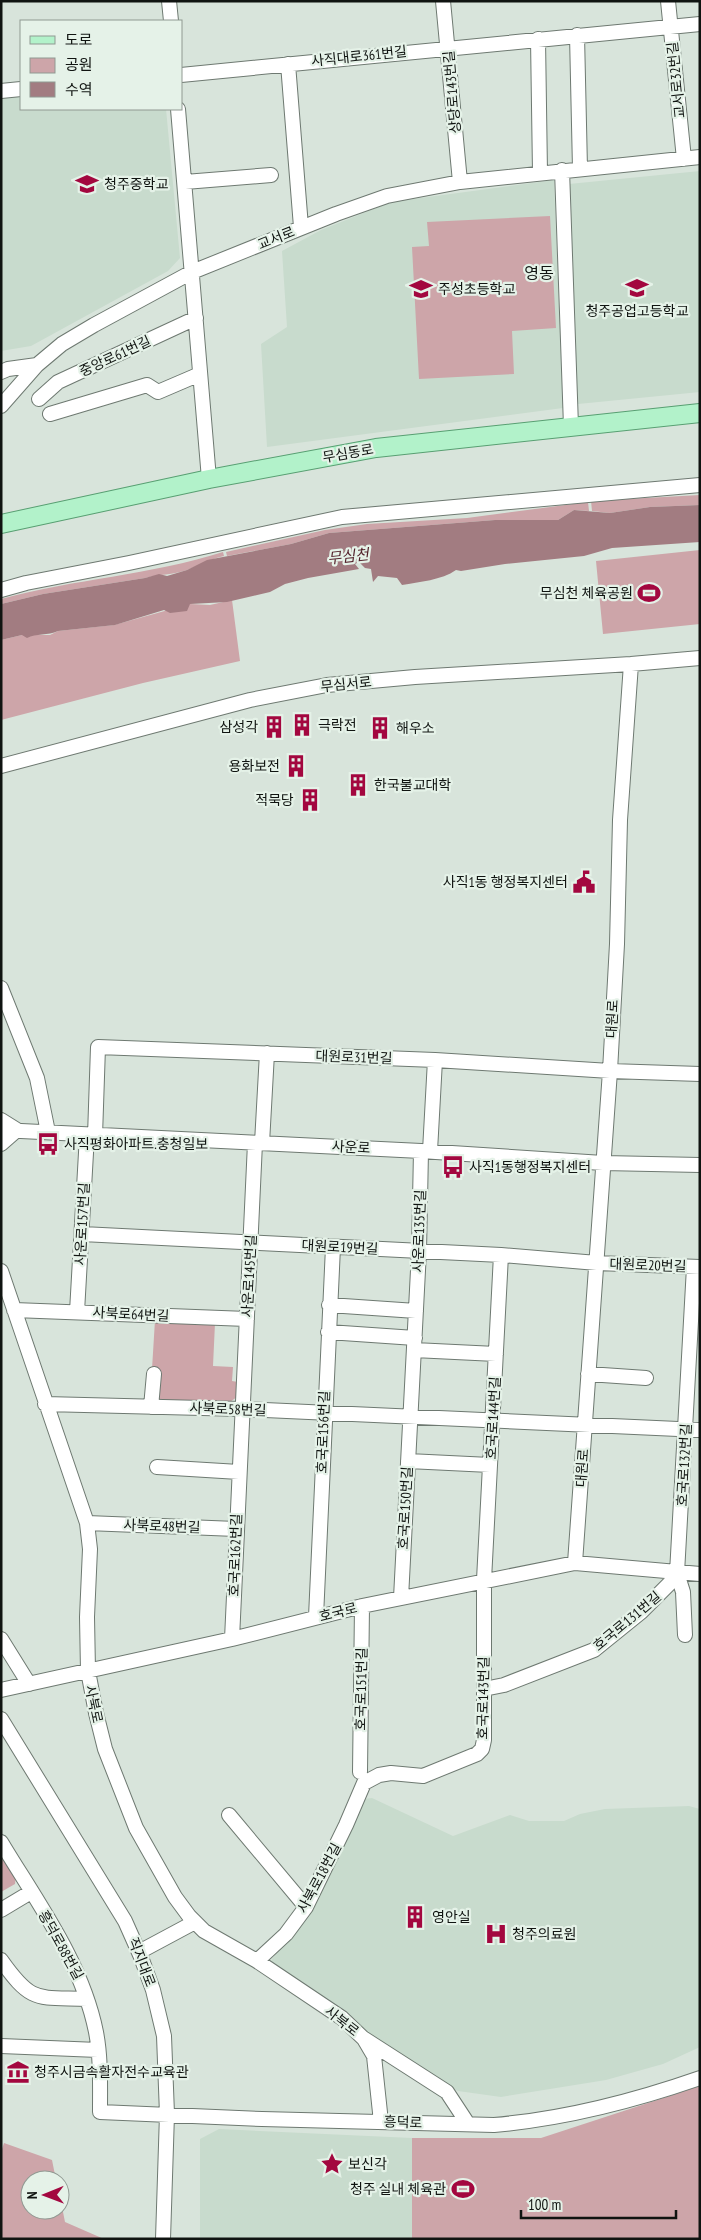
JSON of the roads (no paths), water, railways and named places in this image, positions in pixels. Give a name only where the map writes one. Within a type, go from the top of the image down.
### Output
[{"type":"main road","name":"무심동로","points":[[1,524],[209,479],[376,448],[700,413]]},
{"type":"street","points":[[169,1],[171,20]]},
{"type":"street","name":"상당로143번길","points":[[443,1],[460,182]]},
{"type":"street","name":"교서로32번길","points":[[668,1],[684,159]]},
{"type":"street","name":"사직대로361번길","points":[[182,75],[448,47],[700,24]]},
{"type":"street","points":[[577,36],[580,169]]},
{"type":"street","points":[[538,39],[540,173]]},
{"type":"street","points":[[288,64],[301,227]]},
{"type":"street","points":[[1,91],[20,89]]},
{"type":"street","points":[[178,110],[209,479]]},
{"type":"street","name":"교서로","points":[[1,406],[37,365],[62,344],[192,272],[301,227],[387,196],[460,182],[700,157]]},
{"type":"street","points":[[562,170],[571,426]]},
{"type":"street","points":[[184,182],[271,175]]},
{"type":"street","name":"중앙로61번길","points":[[38,399],[58,382],[196,318]]},
{"type":"street","points":[[1,372],[8,369],[37,365]]},
{"type":"street","points":[[50,414],[147,385],[158,392],[200,374]]},
{"type":"street","points":[[1,590],[26,583],[342,517],[700,485]]},
{"type":"street","name":"무심서로","points":[[1,766],[250,700],[327,685],[415,677],[700,658]]},
{"type":"street","name":"대원로","points":[[575,1562],[610,1071],[617,944],[620,820],[631,664]]},
{"type":"street","points":[[1,988],[38,1078],[48,1132]]},
{"type":"street","name":"대원로31번길","points":[[98,1047],[435,1060],[610,1071],[700,1074]]},
{"type":"street","name":"사운로157번길","points":[[77,1312],[98,1047]]},
{"type":"street","name":"사운로145번길","points":[[242,1409],[251,1241],[267,1053]]},
{"type":"street","name":"사운로135번길","points":[[410,1418],[419,1251],[435,1060]]},
{"type":"street","points":[[1,1120],[17,1130],[1,1144]]},
{"type":"street","name":"사운로","points":[[1,1130],[91,1136],[426,1151],[603,1164],[700,1165]]},
{"type":"street","name":"대원로19번길","points":[[82,1234],[501,1255],[597,1264]]},
{"type":"street","name":"호국로156번길","points":[[316,1617],[333,1247]]},
{"type":"street","name":"호국로144번길","points":[[484,1580],[501,1255]]},
{"type":"street","name":"대원로20번길","points":[[597,1264],[697,1267]]},
{"type":"street","name":"호국로132번길","points":[[678,1573],[693,1429],[697,1267]]},
{"type":"street","name":"사북로","points":[[1,1271],[87,1523],[90,1549],[87,1617],[88,1671],[105,1749],[136,1828],[175,1897],[204,1931],[257,1961],[342,2018],[363,2038]]},
{"type":"street","points":[[330,1305],[416,1311]]},
{"type":"street","name":"사북로64번길","points":[[14,1310],[247,1319]]},
{"type":"street","points":[[328,1332],[496,1354]]},
{"type":"street","points":[[152,1407],[154,1374]]},
{"type":"street","points":[[588,1374],[646,1378]]},
{"type":"street","name":"사북로58번길","points":[[45,1404],[242,1409],[410,1418],[693,1429]]},
{"type":"street","name":"호국로162번길","points":[[232,1639],[242,1409]]},
{"type":"street","name":"호국로150번길","points":[[401,1598],[410,1418]]},
{"type":"street","points":[[408,1461],[490,1464]]},
{"type":"street","points":[[157,1467],[239,1472]]},
{"type":"street","name":"사북로48번길","points":[[87,1523],[236,1529]]},
{"type":"street","name":"호국로","points":[[1,1690],[232,1639],[362,1606],[575,1562],[700,1574]]},
{"type":"street","points":[[678,1573],[683,1592],[685,1634]]},
{"type":"street","name":"호국로131번길","points":[[484,1689],[504,1685],[594,1650],[641,1612],[678,1573]]},
{"type":"street","name":"호국로143번길","points":[[362,1778],[391,1773],[423,1776],[477,1754],[482,1748],[484,1740],[484,1580]]},
{"type":"street","name":"호국로151번길","points":[[362,1606],[362,1778]]},
{"type":"street","points":[[1,1639],[28,1684]]},
{"type":"street","name":"직지대로","points":[[1,1719],[125,1921],[153,1990],[164,2036],[167,2114],[163,2239]]},
{"type":"street","name":"사북로18번길","points":[[257,1961],[286,1934],[306,1907],[346,1825],[362,1778]]},
{"type":"street","points":[[229,1815],[306,1907]]},
{"type":"street","name":"흥덕로88번길","points":[[1,1842],[70,1958],[81,1981],[96,2032],[100,2112]]},
{"type":"street","points":[[1,1910],[31,1892]]},
{"type":"street","points":[[139,1952],[195,1922]]},
{"type":"street","name":"흥덕로88번길","points":[[1,1960],[18,1984],[38,1997],[87,1999]]},
{"type":"street","points":[[363,2038],[374,2056],[381,2122]]},
{"type":"street","points":[[363,2038],[447,2092],[468,2124]]},
{"type":"street","points":[[1,2046],[98,2050]]},
{"type":"street","name":"흥덕로","points":[[100,2112],[262,2119],[494,2125],[528,2122],[604,2106],[700,2078]]},
{"type":"water","name":"무심천","points":[[700,505],[700,542],[612,548],[584,556],[505,564],[461,571],[456,570],[423,582],[402,585],[397,578],[378,576],[373,582],[371,569],[365,568],[359,562],[355,564],[359,569],[308,578],[285,584],[270,592],[227,602],[190,604],[187,611],[170,613],[164,610],[115,625],[58,631],[27,638],[22,635],[1,640],[1,604],[43,594],[145,578],[159,574],[167,576],[187,570],[207,560],[291,544],[329,533],[495,520],[558,520],[574,510],[610,513],[650,507]]},
{"type":"place","name":"청주중학교","points":[[87,184]]},
{"type":"place","name":"청주공업고등학교","points":[[637,288]]},
{"type":"place","name":"주성초등학교","points":[[421,289]]},
{"type":"place","name":"무심천 체육공원","points":[[649,593]]},
{"type":"place","name":"극락전","points":[[302,725]]},
{"type":"place","name":"삼성각","points":[[274,727]]},
{"type":"place","name":"해우소","points":[[380,728]]},
{"type":"place","name":"용화보전","points":[[296,766]]},
{"type":"place","name":"한국불교대학","points":[[358,785]]},
{"type":"place","name":"적묵당","points":[[310,800]]},
{"type":"place","name":"사직1동 행정복지센터","points":[[584,882]]},
{"type":"place","name":"사직평화아파트.충청일보","points":[[48,1144]]},
{"type":"place","name":"사직1동행정복지센터","points":[[453,1167]]},
{"type":"place","name":"영안실","points":[[415,1917]]},
{"type":"place","name":"청주의료원","points":[[496,1934]]},
{"type":"place","name":"청주시금속활자전수교육관","points":[[18,2072]]},
{"type":"place","name":"보신각","points":[[332,2164]]},
{"type":"place","name":"청주 실내 체육관","points":[[463,2189]]},
{"type":"district","name":"영동","points":[[539,273]]}]
